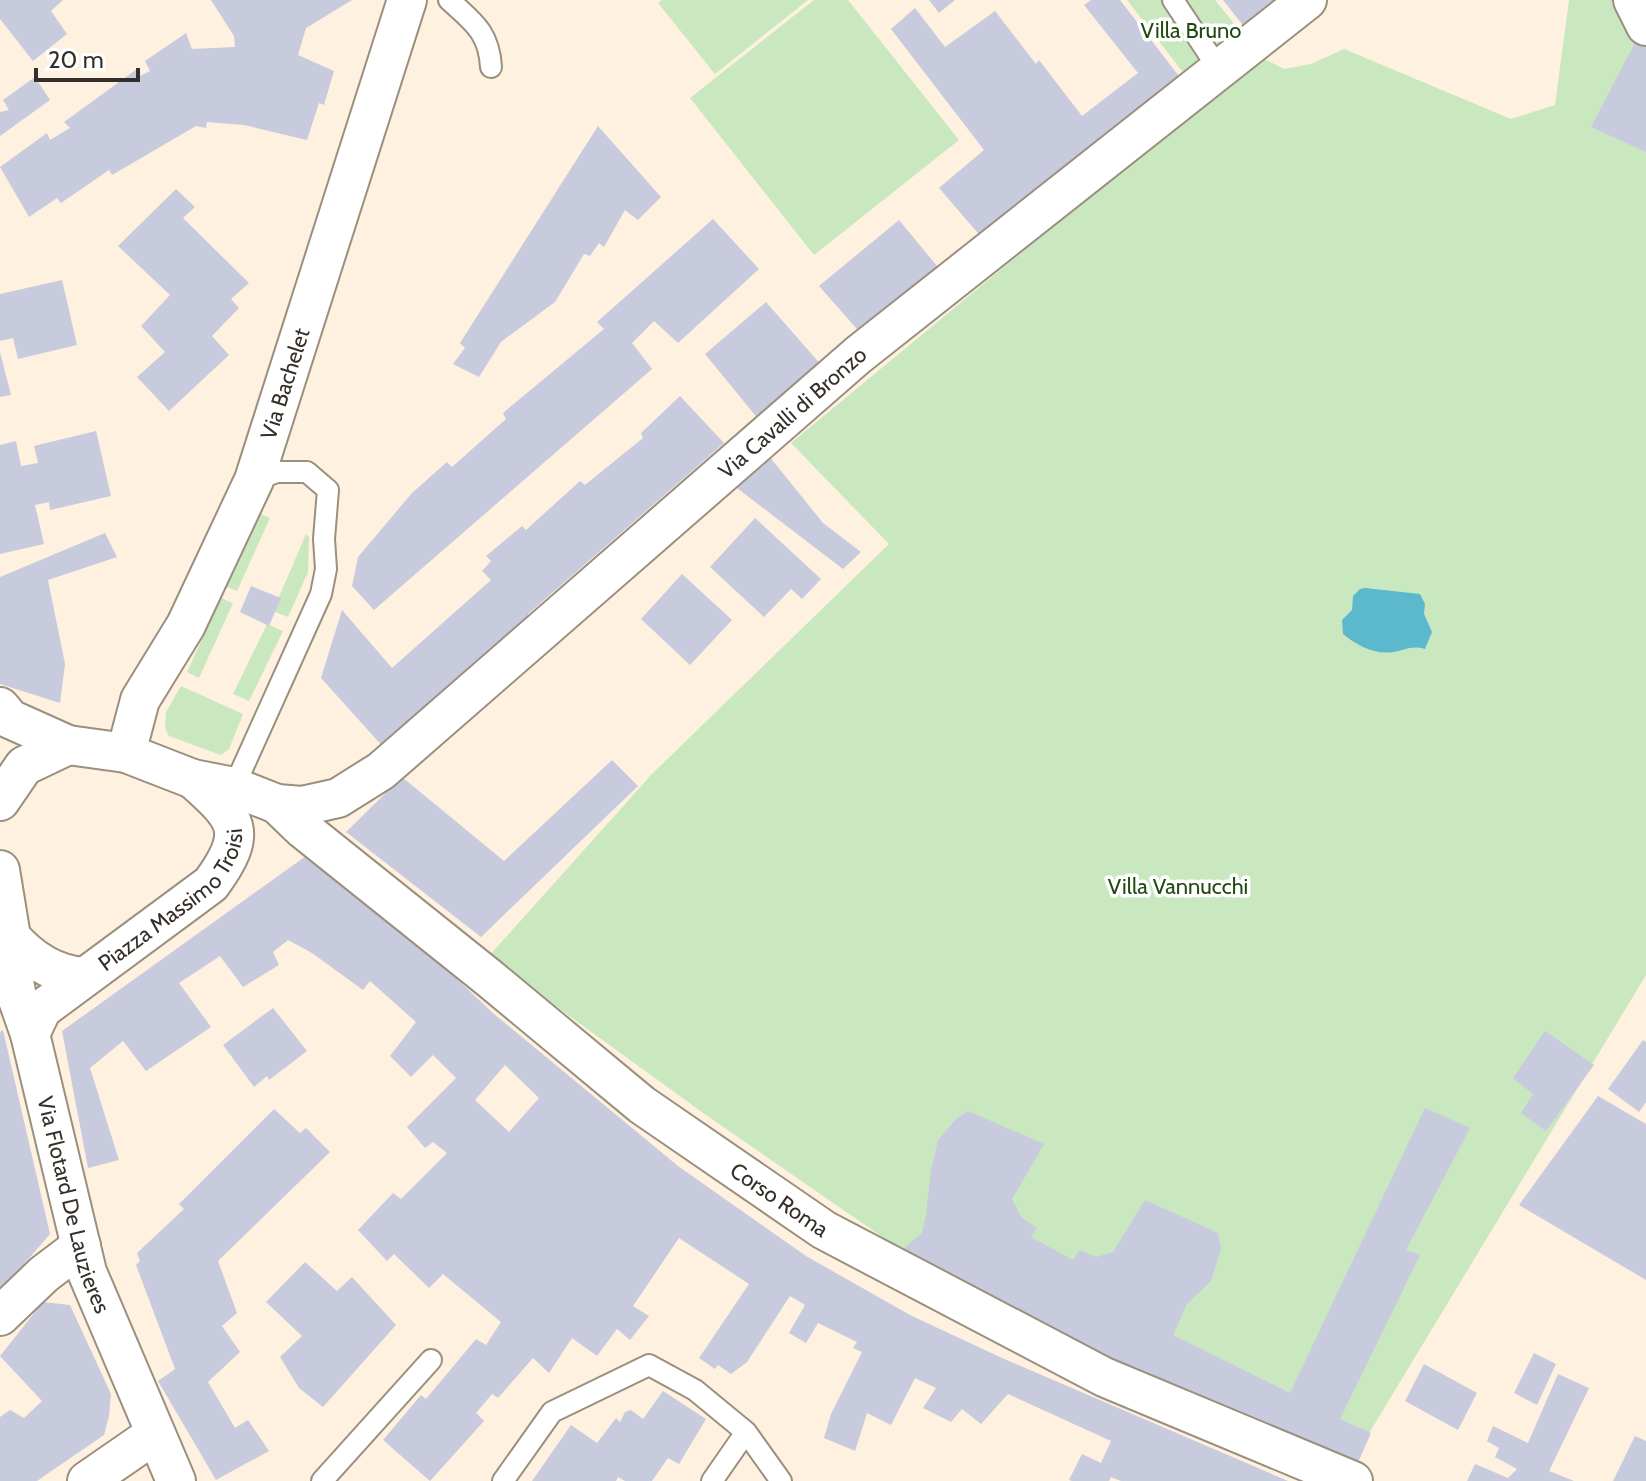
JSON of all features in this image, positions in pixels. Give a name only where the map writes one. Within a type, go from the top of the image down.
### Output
[{"type":"street","name":"Via Bachelet","points":[[126,753],[140,700],[186,625],[254,480],[407,0]]},
{"type":"street","name":"Via Cavalli di Bronzo","points":[[277,804],[302,806],[338,798],[381,771],[858,355],[1307,0]]},
{"type":"street","points":[[1633,0],[1646,26]]},
{"type":"street","name":"Piazza Massimo Troisi","points":[[0,707],[10,719],[68,745],[126,753],[193,779],[234,787],[277,804]]},
{"type":"street","points":[[0,801],[24,766],[68,745]]},
{"type":"street","name":"Piazza Massimo Troisi","points":[[30,1034],[42,1009],[211,884],[228,860],[236,836],[231,818],[220,803],[193,779]]},
{"type":"street","name":"Corso Roma","points":[[277,804],[303,829],[642,1105],[824,1230],[1104,1377],[1353,1481]]},
{"type":"street","points":[[0,870],[9,927]]},
{"type":"street","name":"Piazza Massimo Troisi","points":[[9,927],[35,960],[64,976],[84,977]]},
{"type":"street","name":"Via Flotard De Lauzieres","points":[[9,927],[10,960],[17,997],[30,1034],[87,1272],[176,1481]]},
{"type":"street","points":[[0,1316],[44,1274],[81,1246]]},
{"type":"street","points":[[87,1481],[155,1434]]},
{"type":"lane","points":[[449,0],[475,24],[490,47],[491,67]]},
{"type":"lane","points":[[1173,0],[1218,68]]},
{"type":"lane","points":[[234,787],[321,594],[326,569],[324,539],[328,490],[307,472],[277,472],[254,480]]},
{"type":"lane","points":[[322,1481],[431,1360]]},
{"type":"lane","points":[[503,1481],[552,1412],[649,1365],[695,1390],[746,1432],[781,1481]]},
{"type":"lane","points":[[712,1481],[746,1432]]},
{"type":"green space","points":[[662,0],[808,0],[715,74],[658,3]]},
{"type":"green space","points":[[814,0],[848,0],[959,140],[814,255],[690,98]]},
{"type":"green space","name":"Villa Bruno","points":[[1127,0],[1215,0],[1241,32],[1185,75]]},
{"type":"green space","name":"Villa Vannucchi","points":[[1569,0],[1619,0],[1646,45],[1646,975],[1354,1458],[897,1247],[706,1115],[488,957],[652,774],[889,544],[791,443],[1259,56],[1284,69],[1311,64],[1344,49],[1511,119],[1555,105]]},
{"type":"green space","points":[[259,513],[270,518],[237,591],[225,586]]},
{"type":"green space","points":[[306,534],[309,537],[308,572],[288,617],[273,611]]},
{"type":"green space","points":[[221,598],[233,603],[199,678],[187,672]]},
{"type":"green space","points":[[267,624],[283,631],[249,701],[233,694]]},
{"type":"green space","points":[[181,686],[243,714],[229,749],[221,755],[169,736],[165,728],[166,712]]},
{"type":"water","points":[[1365,588],[1420,594],[1432,632],[1425,649],[1373,651],[1343,634],[1342,620],[1352,610],[1353,596]]},
{"type":"building","points":[[0,0],[63,0],[51,11],[67,34],[33,61],[0,19]]},
{"type":"building","points":[[211,0],[352,0],[306,28],[298,55],[334,71],[324,105],[319,103],[307,140],[244,125],[207,122],[206,128],[196,126],[112,175],[109,170],[61,203],[57,198],[29,217],[0,167],[47,133],[50,140],[70,128],[64,122],[137,69],[140,76],[150,71],[145,61],[186,33],[192,49],[235,47],[234,36]]},
{"type":"building","points":[[929,0],[955,0],[939,13]]},
{"type":"building","points":[[1091,0],[1120,0],[1182,80],[983,239],[939,188],[984,150],[891,29],[915,8],[945,47],[995,11],[1036,64],[1039,60],[1082,116],[1138,73],[1084,5]]},
{"type":"building","points":[[1223,0],[1284,0],[1246,29]]},
{"type":"building","points":[[1640,33],[1646,45],[1646,152],[1591,127]]},
{"type":"building","points":[[35,77],[50,100],[0,136],[0,112],[9,110],[3,100]]},
{"type":"building","points":[[598,126],[661,197],[638,220],[625,210],[604,247],[599,243],[590,256],[584,254],[555,302],[501,342],[479,377],[453,364],[465,348],[460,343]]},
{"type":"building","points":[[176,189],[195,207],[183,218],[249,283],[231,299],[239,308],[212,336],[229,355],[169,411],[137,377],[165,352],[141,326],[170,295],[118,246]]},
{"type":"building","points":[[713,219],[759,269],[678,343],[654,321],[632,343],[652,369],[374,610],[352,586],[358,557],[412,493],[447,462],[452,467],[506,419],[503,413],[604,329],[597,322]]},
{"type":"building","points":[[899,220],[942,272],[864,337],[819,286]]},
{"type":"building","points":[[62,280],[77,345],[18,359],[13,338],[0,341],[0,294]]},
{"type":"building","points":[[766,302],[823,367],[759,420],[705,354]]},
{"type":"building","points":[[0,352],[11,395],[0,397]]},
{"type":"building","points":[[680,396],[724,443],[528,614],[534,621],[385,749],[321,678],[342,610],[392,668],[491,580],[482,571],[491,561],[486,556],[522,526],[526,530],[580,481],[585,485],[643,438],[641,433]]},
{"type":"building","points":[[96,431],[111,496],[50,510],[49,502],[35,505],[44,544],[0,554],[0,445],[16,441],[21,466],[38,463],[34,446]]},
{"type":"building","points":[[769,456],[823,523],[861,552],[843,569],[733,485]]},
{"type":"building","points":[[755,518],[821,579],[802,599],[791,589],[764,617],[710,567]]},
{"type":"building","points":[[105,533],[117,557],[48,580],[65,664],[60,703],[0,684],[0,577]]},
{"type":"building","points":[[682,574],[732,620],[690,665],[641,619]]},
{"type":"building","points":[[251,586],[281,598],[269,626],[240,612]]},
{"type":"building","points":[[612,760],[638,786],[481,937],[346,832],[402,777],[504,861]]},
{"type":"building","points":[[306,856],[409,934],[494,1014],[678,1166],[806,1256],[910,1315],[1002,1358],[1288,1481],[1121,1481],[1111,1477],[1109,1481],[1072,1481],[1069,1480],[1082,1454],[1101,1463],[1111,1441],[1008,1394],[981,1424],[962,1409],[951,1422],[923,1408],[936,1388],[915,1378],[891,1425],[867,1413],[855,1451],[824,1438],[831,1414],[862,1352],[853,1348],[857,1342],[818,1323],[806,1343],[789,1333],[805,1305],[790,1296],[747,1362],[731,1374],[718,1365],[715,1369],[699,1358],[749,1284],[679,1238],[633,1306],[649,1316],[630,1340],[617,1329],[597,1356],[572,1338],[549,1373],[533,1358],[498,1398],[492,1394],[476,1413],[484,1421],[430,1481],[383,1440],[421,1395],[426,1399],[476,1339],[486,1345],[501,1322],[443,1274],[429,1288],[394,1254],[387,1261],[358,1230],[393,1193],[401,1199],[447,1153],[433,1142],[425,1148],[407,1127],[456,1078],[433,1055],[411,1077],[390,1056],[416,1022],[370,981],[363,990],[312,953],[288,940],[273,952],[279,965],[243,987],[220,956],[179,983],[211,1027],[146,1071],[123,1041],[90,1068],[119,1160],[88,1168],[62,1031]],"holes":[[[505,1065],[539,1098],[509,1132],[475,1100]]]},
{"type":"building","points":[[273,1008],[307,1051],[269,1080],[267,1076],[254,1087],[223,1045]]},
{"type":"building","points":[[3,1030],[50,1234],[0,1292],[0,1032]]},
{"type":"building","points":[[1545,1031],[1594,1065],[1546,1131],[1521,1113],[1533,1094],[1513,1078]]},
{"type":"building","points":[[1643,1040],[1646,1042],[1646,1102],[1639,1112],[1608,1089]]},
{"type":"building","points":[[1598,1096],[1646,1124],[1646,1280],[1519,1205]]},
{"type":"building","points":[[1425,1108],[1470,1128],[1406,1250],[1420,1255],[1340,1419],[1371,1433],[1356,1467],[1139,1374],[896,1255],[922,1233],[938,1140],[957,1118],[968,1111],[1044,1144],[1012,1199],[1021,1217],[1037,1228],[1031,1237],[1073,1260],[1080,1250],[1096,1257],[1113,1252],[1145,1200],[1218,1233],[1221,1249],[1211,1281],[1187,1304],[1173,1335],[1290,1393]]},
{"type":"building","points":[[274,1109],[300,1133],[306,1128],[330,1152],[218,1261],[237,1313],[222,1326],[240,1352],[208,1382],[235,1428],[248,1420],[269,1451],[216,1480],[158,1381],[175,1369],[136,1265],[140,1261],[137,1253],[184,1209],[179,1204]]},
{"type":"building","points":[[305,1262],[337,1291],[352,1277],[396,1325],[323,1407],[299,1388],[280,1357],[302,1336],[266,1302]]},
{"type":"building","points":[[43,1302],[70,1305],[111,1394],[109,1416],[104,1435],[37,1481],[0,1481],[0,1417],[10,1410],[24,1418],[42,1401],[0,1356]]},
{"type":"building","points":[[1534,1353],[1556,1364],[1537,1405],[1514,1393]]},
{"type":"building","points":[[1424,1364],[1477,1393],[1458,1430],[1405,1401]]},
{"type":"building","points":[[1558,1374],[1589,1388],[1549,1471],[1574,1481],[1467,1481],[1475,1464],[1508,1478],[1517,1469],[1495,1457],[1499,1448],[1487,1441],[1493,1426],[1528,1443]]},
{"type":"building","points":[[663,1391],[706,1419],[679,1464],[668,1458],[652,1481],[625,1481],[618,1477],[616,1481],[532,1481],[571,1425],[597,1443],[616,1418],[620,1422],[625,1412],[631,1410],[643,1419]]},
{"type":"building","points":[[1635,1436],[1646,1441],[1646,1481],[1613,1481]]}]
